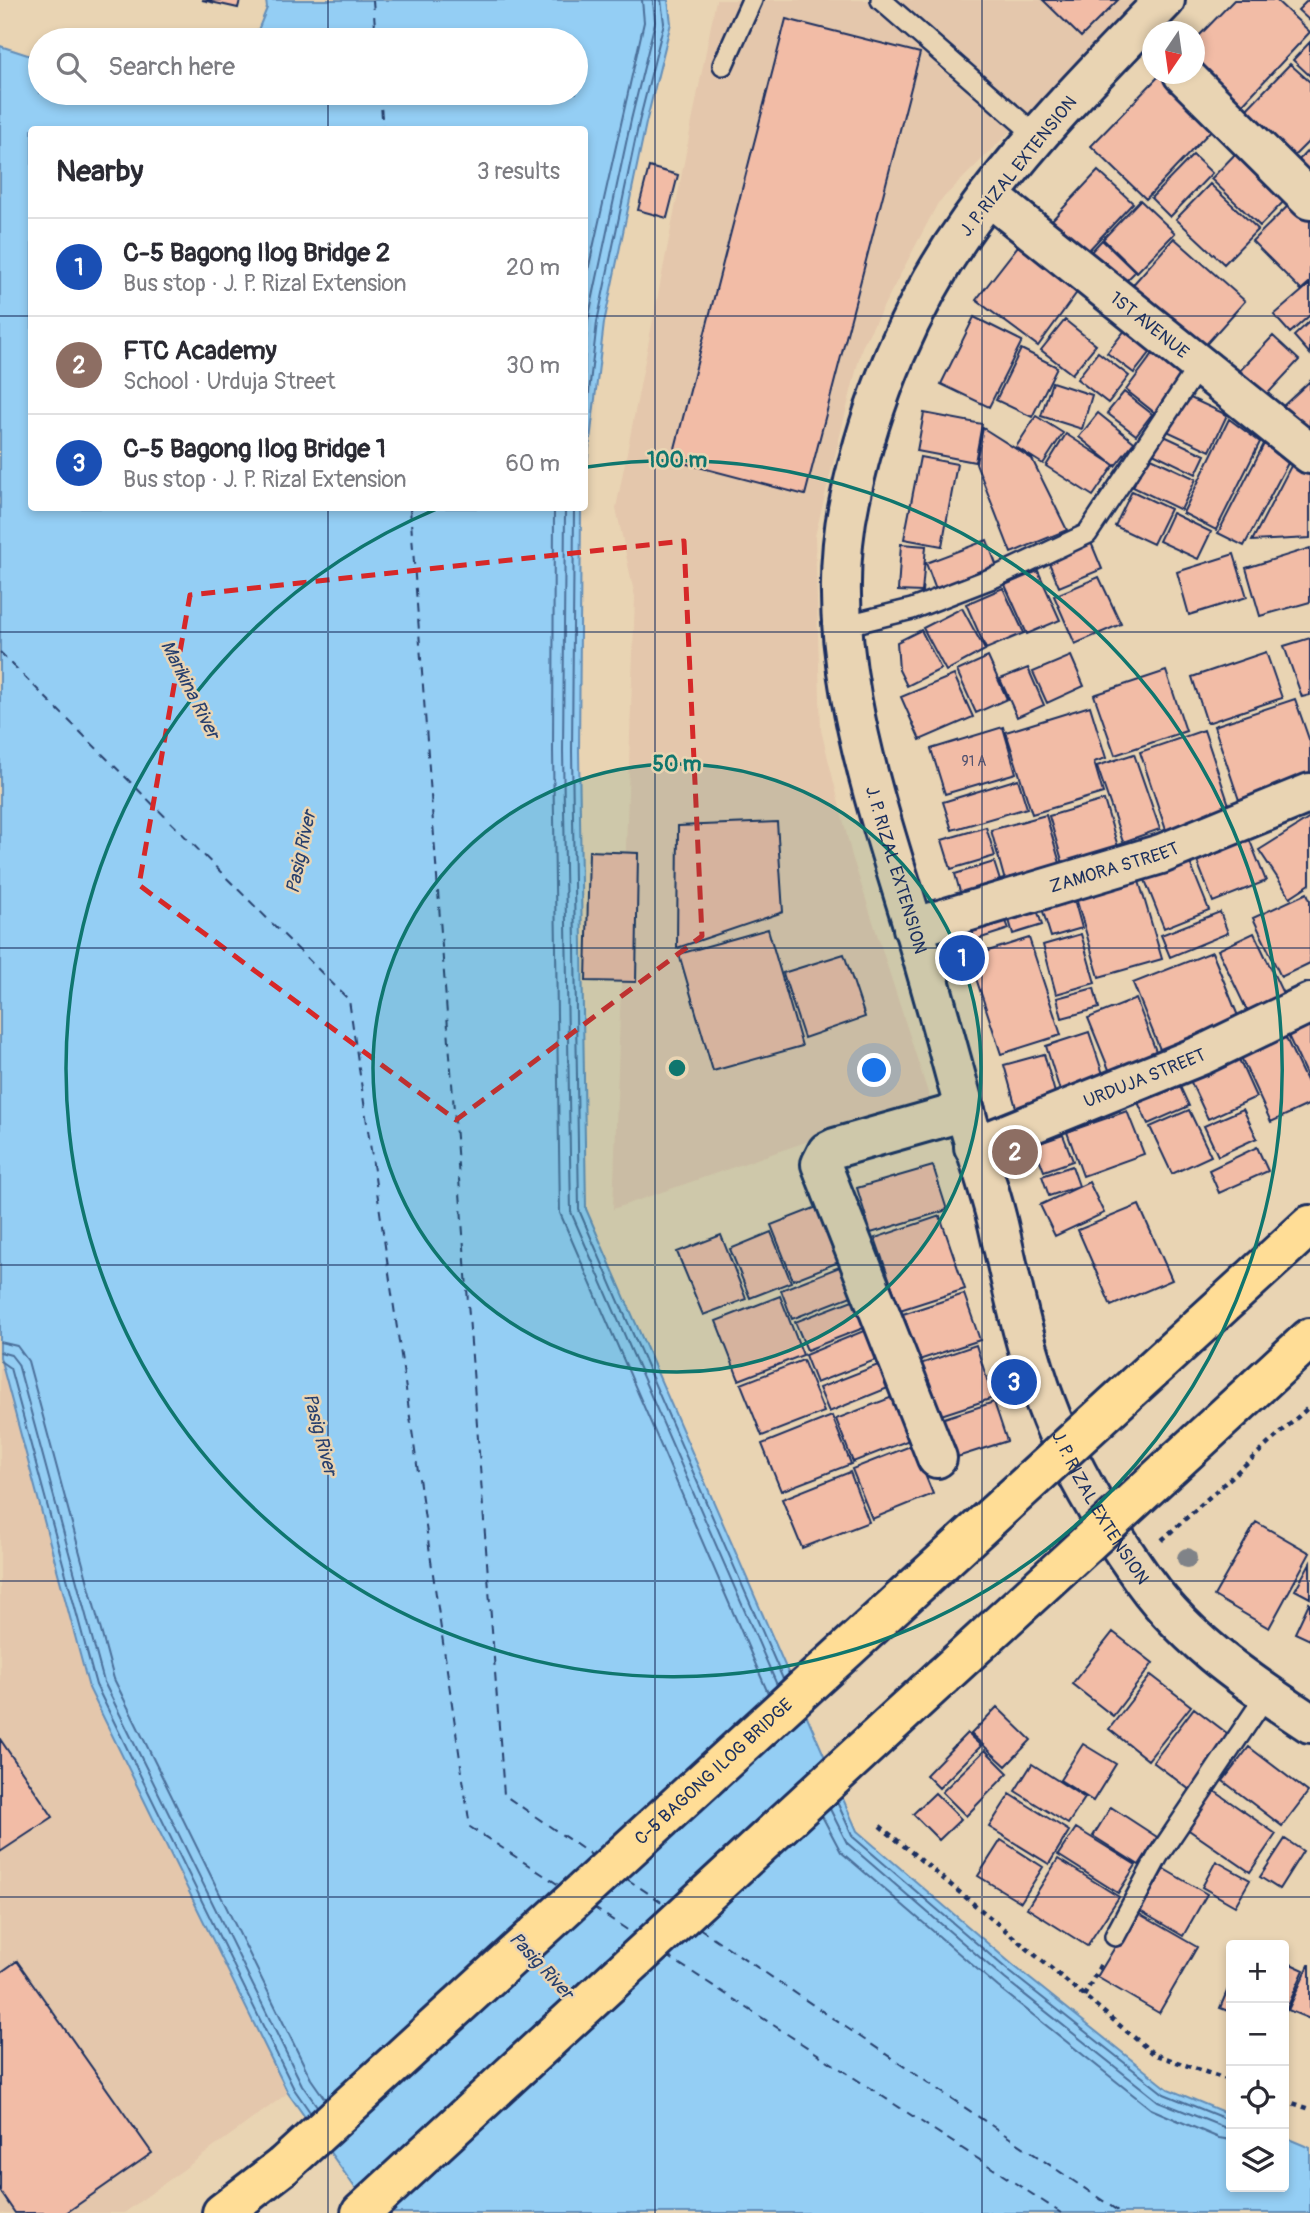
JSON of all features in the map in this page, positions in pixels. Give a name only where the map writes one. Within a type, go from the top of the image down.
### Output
[{"type":"main road","name":"J. P. RIZAL EXTENSION","points":[[1155,15],[1038,137],[970,220],[925,291],[874,409],[849,503],[839,590],[842,626],[864,764],[914,928],[996,1218],[1021,1329],[1047,1408],[1082,1480],[1133,1566],[1161,1606],[1185,1632],[1310,1723]]},
{"type":"main road","points":[[1193,84],[1310,200]]},
{"type":"main road","name":"1ST AVENUE","points":[[989,196],[1310,454]]},
{"type":"main road","name":"ZAMORA STREET","points":[[914,928],[1161,855],[1310,793]]},
{"type":"main road","name":"URDUJA STREET","points":[[937,1458],[821,1164],[827,1152],[835,1148],[970,1129],[1204,1054],[1310,1003]]},
{"type":"main road","name":"C-5 BAGONG ILOG BRIDGE","points":[[222,2213],[283,2166],[1310,1225]]},
{"type":"main road","points":[[361,2213],[1310,1338]]},
{"type":"lane","points":[[723,65],[752,0]]},
{"type":"lane","points":[[881,0],[1038,137]]},
{"type":"lane","points":[[842,626],[912,609],[995,577],[1087,534],[1200,364]]},
{"type":"lane","points":[[1115,1936],[1158,1856],[1267,1694]]},
{"type":"path","points":[[1133,1566],[1310,1406]]},
{"type":"path","points":[[880,1826],[1154,2054],[1226,2079]]},
{"type":"path","points":[[1084,1996],[1115,1936]]},
{"type":"path","points":[[1289,2102],[1310,2109]]},
{"type":"highlighted area","points":[[684,541],[702,936],[456,1120],[139,885],[190,595]]},
{"type":"shaded area","points":[[716,0],[1143,0],[938,203],[862,347],[815,536],[821,730],[852,856],[930,1099],[613,1209],[635,597],[616,508]]},
{"type":"shaded area","points":[[0,1357],[89,1688],[288,2093],[124,2213],[0,2213]]},
{"type":"water","points":[[266,0],[668,0],[671,23],[646,123],[604,323],[588,458],[588,126],[28,126],[28,511],[581,511],[579,751],[586,1209],[857,1831],[1014,1966],[1168,2089],[1226,2113],[1226,2192],[1289,2192],[1289,2139],[1310,2148],[1310,2213],[373,2213],[288,2093],[89,1688],[0,1357],[0,46],[28,55],[28,105],[588,105],[588,28],[259,28],[267,8]]},
{"type":"building","points":[[202,0],[240,0],[238,8]]},
{"type":"building","points":[[1043,0],[1118,0],[1081,37]]},
{"type":"building","points":[[1234,0],[1276,0],[1310,32],[1241,106],[1205,72],[1205,30]]},
{"type":"building","points":[[1310,0],[1310,21],[1298,10]]},
{"type":"building","points":[[786,19],[920,53],[805,495],[672,460]]},
{"type":"building","points":[[1310,42],[1310,76],[1293,60]]},
{"type":"building","points":[[1290,64],[1310,82],[1310,140],[1293,157],[1245,111]]},
{"type":"building","points":[[1151,84],[1172,84],[1216,125],[1146,199],[1091,146]]},
{"type":"building","points":[[1241,148],[1290,195],[1260,226],[1211,179]]},
{"type":"building","points":[[1310,148],[1310,174],[1297,162]]},
{"type":"building","points":[[1193,155],[1212,173],[1170,217],[1151,198]]},
{"type":"building","points":[[649,167],[678,175],[667,218],[638,210]]},
{"type":"building","points":[[1098,171],[1133,203],[1086,253],[1052,220]]},
{"type":"building","points":[[1210,184],[1258,229],[1224,264],[1176,219]]},
{"type":"building","points":[[1296,198],[1310,212],[1310,282],[1301,290],[1252,241]]},
{"type":"building","points":[[1140,200],[1175,233],[1137,272],[1103,239]]},
{"type":"building","points":[[1174,238],[1245,301],[1201,350],[1130,288]]},
{"type":"building","points":[[1102,240],[1135,272],[1120,287],[1087,256]]},
{"type":"building","points":[[1018,246],[1078,291],[1038,346],[976,300]]},
{"type":"building","points":[[1310,284],[1310,315],[1290,333],[1274,315]]},
{"type":"building","points":[[974,317],[1022,341],[989,407],[941,384]]},
{"type":"building","points":[[1065,320],[1096,345],[1072,374],[1041,350]]},
{"type":"building","points":[[1310,321],[1310,354],[1294,336]]},
{"type":"building","points":[[1126,329],[1153,349],[1134,373],[1107,353]]},
{"type":"building","points":[[1273,336],[1299,360],[1259,403],[1232,379]]},
{"type":"building","points":[[1021,349],[1057,367],[1032,417],[996,400]]},
{"type":"building","points":[[1155,351],[1186,375],[1155,413],[1126,390]]},
{"type":"building","points":[[1098,352],[1129,376],[1108,403],[1077,379]]},
{"type":"building","points":[[1310,381],[1310,434],[1283,406]]},
{"type":"building","points":[[1052,382],[1092,395],[1082,429],[1041,416]]},
{"type":"building","points":[[1124,392],[1152,414],[1136,435],[1107,413]]},
{"type":"building","points":[[1184,395],[1227,415],[1210,451],[1167,431]]},
{"type":"building","points":[[924,413],[982,424],[975,462],[917,451]]},
{"type":"building","points":[[1098,413],[1134,442],[1115,466],[1079,437]]},
{"type":"building","points":[[1036,416],[1063,433],[1043,464],[1016,447]]},
{"type":"building","points":[[1229,419],[1260,442],[1216,530],[1183,513]]},
{"type":"building","points":[[983,428],[1032,459],[1067,530],[1011,553],[976,463]]},
{"type":"building","points":[[1066,434],[1114,465],[1093,496],[1046,466]]},
{"type":"building","points":[[1162,435],[1205,455],[1196,474],[1153,453]]},
{"type":"building","points":[[1264,444],[1289,461],[1244,546],[1218,533]]},
{"type":"building","points":[[1147,456],[1196,479],[1181,510],[1133,487]]},
{"type":"building","points":[[920,457],[957,464],[942,546],[904,539]]},
{"type":"building","points":[[1293,462],[1310,475],[1310,538],[1252,541]]},
{"type":"building","points":[[1132,491],[1170,509],[1153,544],[1115,526]]},
{"type":"building","points":[[1172,513],[1211,532],[1198,559],[1159,541]]},
{"type":"building","points":[[987,540],[997,567],[936,590],[926,563]]},
{"type":"building","points":[[1090,540],[1102,569],[1059,587],[1047,558]]},
{"type":"building","points":[[901,544],[926,546],[922,592],[898,591]]},
{"type":"building","points":[[1310,548],[1310,602],[1260,616],[1246,568]]},
{"type":"building","points":[[1234,554],[1247,597],[1189,615],[1177,572]]},
{"type":"building","points":[[1038,571],[1060,620],[1027,634],[1005,585]]},
{"type":"building","points":[[1099,577],[1121,624],[1075,644],[1054,596]]},
{"type":"building","points":[[1003,588],[1024,633],[986,649],[966,604]]},
{"type":"building","points":[[962,608],[985,650],[946,671],[923,628]]},
{"type":"building","points":[[921,630],[941,669],[907,686],[899,670],[897,642]]},
{"type":"building","points":[[1310,638],[1310,695],[1302,697],[1284,646]]},
{"type":"building","points":[[1266,652],[1282,698],[1207,723],[1192,677]]},
{"type":"building","points":[[1071,656],[1084,686],[1047,703],[1033,672]]},
{"type":"building","points":[[988,657],[1007,699],[976,713],[957,671]]},
{"type":"building","points":[[1028,668],[1044,705],[1017,717],[1000,679]]},
{"type":"building","points":[[1166,671],[1186,731],[1115,755],[1094,695]]},
{"type":"building","points":[[954,675],[973,717],[920,740],[901,697]]},
{"type":"building","points":[[1295,699],[1310,742],[1310,777],[1239,800],[1214,726]]},
{"type":"building","points":[[1090,706],[1106,758],[1094,762],[1103,793],[1032,814],[1006,732]]},
{"type":"building","points":[[1003,727],[1016,773],[945,794],[931,749]]},
{"type":"building","points":[[1204,730],[1230,808],[1166,830],[1140,752]]},
{"type":"building","points":[[1134,754],[1160,829],[1123,842],[1097,766]]},
{"type":"building","points":[[1018,779],[1027,808],[952,830],[943,802]]},
{"type":"building","points":[[1104,800],[1119,850],[1064,867],[1049,816]]},
{"type":"building","points":[[1046,815],[1064,877],[1008,892],[991,830]]},
{"type":"building","points":[[1310,818],[1310,884],[1290,897],[1259,850]]},
{"type":"building","points":[[777,822],[783,912],[677,948],[678,826]]},
{"type":"building","points":[[986,827],[995,856],[951,869],[942,840]]},
{"type":"building","points":[[1248,836],[1266,881],[1213,902],[1195,856]]},
{"type":"building","points":[[589,851],[638,853],[636,982],[586,981]]},
{"type":"building","points":[[994,862],[1002,887],[962,899],[955,874]]},
{"type":"building","points":[[1190,863],[1209,910],[1164,928],[1145,880]]},
{"type":"building","points":[[1139,881],[1162,959],[1099,977],[1076,898]]},
{"type":"building","points":[[1072,892],[1082,928],[1051,937],[1040,902]]},
{"type":"building","points":[[1307,893],[1310,900],[1310,963],[1281,977],[1253,918]]},
{"type":"building","points":[[1034,900],[1042,925],[1013,934],[1006,909]]},
{"type":"building","points":[[1001,908],[1009,929],[975,940],[968,918]]},
{"type":"building","points":[[1220,912],[1228,933],[1170,957],[1161,935]]},
{"type":"building","points":[[768,929],[802,1046],[713,1071],[679,954]]},
{"type":"building","points":[[1254,933],[1287,1002],[1251,1019],[1218,950]]},
{"type":"building","points":[[1081,934],[1095,983],[1056,994],[1043,945]]},
{"type":"building","points":[[1029,938],[1061,1035],[1001,1054],[969,957]]},
{"type":"building","points":[[1212,952],[1240,1021],[1161,1052],[1133,983]]},
{"type":"building","points":[[844,954],[865,1017],[804,1038],[783,973]]},
{"type":"building","points":[[1094,988],[1099,1008],[1062,1018],[1057,998]]},
{"type":"building","points":[[1136,999],[1159,1059],[1112,1077],[1088,1018]]},
{"type":"building","points":[[1310,1018],[1310,1083],[1285,1029]]},
{"type":"building","points":[[1089,1032],[1104,1077],[1060,1091],[1046,1046]]},
{"type":"building","points":[[1283,1032],[1310,1089],[1310,1104],[1271,1122],[1239,1053]]},
{"type":"building","points":[[1044,1054],[1057,1100],[1017,1111],[1004,1065]]},
{"type":"building","points":[[1237,1055],[1256,1097],[1208,1119],[1189,1078]]},
{"type":"building","points":[[1177,1080],[1189,1106],[1148,1124],[1136,1098]]},
{"type":"building","points":[[1243,1109],[1257,1138],[1218,1156],[1204,1126]]},
{"type":"building","points":[[1189,1110],[1211,1156],[1172,1174],[1150,1127]]},
{"type":"building","points":[[1127,1111],[1144,1154],[1083,1176],[1067,1132]]},
{"type":"building","points":[[1063,1135],[1073,1161],[1044,1171],[1034,1145]]},
{"type":"building","points":[[1257,1147],[1268,1171],[1219,1193],[1209,1170]]},
{"type":"building","points":[[933,1166],[947,1210],[871,1233],[857,1188]]},
{"type":"building","points":[[1072,1166],[1079,1186],[1049,1196],[1042,1176]]},
{"type":"building","points":[[1089,1182],[1104,1213],[1055,1236],[1040,1205]]},
{"type":"building","points":[[822,1205],[844,1260],[793,1280],[771,1225]]},
{"type":"building","points":[[1139,1205],[1172,1280],[1111,1306],[1078,1230]]},
{"type":"building","points":[[940,1216],[965,1289],[900,1310],[875,1238]]},
{"type":"building","points":[[771,1232],[791,1282],[750,1298],[730,1249]]},
{"type":"building","points":[[721,1235],[746,1299],[703,1315],[677,1252]]},
{"type":"building","points":[[847,1264],[859,1293],[792,1319],[781,1290]]},
{"type":"building","points":[[964,1294],[980,1340],[919,1360],[903,1314]]},
{"type":"building","points":[[780,1296],[803,1355],[739,1380],[716,1321]]},
{"type":"building","points":[[855,1299],[866,1327],[807,1350],[795,1322]]},
{"type":"building","points":[[866,1330],[878,1359],[816,1383],[805,1355]]},
{"type":"building","points":[[976,1345],[993,1398],[938,1416],[920,1364]]},
{"type":"building","points":[[803,1360],[824,1412],[762,1436],[741,1384]]},
{"type":"building","points":[[878,1365],[888,1388],[829,1412],[819,1388]]},
{"type":"building","points":[[895,1396],[912,1439],[853,1462],[836,1419]]},
{"type":"building","points":[[994,1402],[1007,1441],[951,1459],[938,1420]]},
{"type":"building","points":[[832,1416],[851,1464],[781,1491],[762,1444]]},
{"type":"building","points":[[913,1445],[933,1494],[872,1519],[852,1469]]},
{"type":"building","points":[[850,1472],[869,1522],[802,1548],[782,1499]]},
{"type":"building","points":[[1256,1522],[1310,1553],[1269,1628],[1214,1596]]},
{"type":"building","points":[[1310,1563],[1310,1598],[1295,1590]]},
{"type":"building","points":[[1310,1604],[1310,1640],[1295,1633]]},
{"type":"building","points":[[1113,1632],[1153,1663],[1113,1716],[1072,1684]]},
{"type":"building","points":[[1151,1675],[1191,1706],[1148,1760],[1109,1729]]},
{"type":"building","points":[[997,1707],[1031,1740],[1006,1766],[971,1734]]},
{"type":"building","points":[[1194,1708],[1232,1737],[1190,1790],[1153,1762]]},
{"type":"building","points":[[967,1733],[981,1746],[939,1788],[926,1775]]},
{"type":"building","points":[[0,1739],[53,1817],[0,1852]]},
{"type":"building","points":[[1083,1744],[1116,1764],[1093,1801],[1060,1780]]},
{"type":"building","points":[[1249,1747],[1308,1792],[1282,1826],[1223,1781]]},
{"type":"building","points":[[985,1750],[1008,1773],[966,1816],[942,1792]]},
{"type":"building","points":[[1032,1764],[1085,1798],[1068,1824],[1015,1791]]},
{"type":"building","points":[[1210,1788],[1276,1834],[1250,1872],[1183,1826]]},
{"type":"building","points":[[935,1793],[961,1819],[939,1840],[913,1814]]},
{"type":"building","points":[[1010,1794],[1069,1831],[1049,1864],[989,1827]]},
{"type":"building","points":[[1111,1807],[1157,1837],[1139,1865],[1093,1836]]},
{"type":"building","points":[[1076,1828],[1136,1865],[1118,1893],[1058,1855]]},
{"type":"building","points":[[1285,1839],[1303,1851],[1279,1889],[1260,1877]]},
{"type":"building","points":[[1001,1840],[1043,1867],[1021,1902],[978,1876]]},
{"type":"building","points":[[1058,1859],[1119,1897],[1087,1946],[1027,1908]]},
{"type":"building","points":[[1216,1861],[1250,1880],[1235,1906],[1202,1887]]},
{"type":"building","points":[[1164,1869],[1207,1894],[1183,1936],[1140,1911]]},
{"type":"building","points":[[1136,1912],[1197,1947],[1159,2013],[1097,1977]]},
{"type":"building","points":[[17,1961],[152,2153],[66,2213],[15,2213],[0,2191],[0,1973]]},
{"type":"building","points":[[1289,1963],[1304,1970],[1289,2004]]},
{"type":"building","points":[[1310,1965],[1310,2019],[1289,2010]]},
{"type":"building","points":[[1226,1994],[1226,2010],[1220,2008]]},
{"type":"ferry route","points":[[373,0],[375,28]]},
{"type":"ferry route","points":[[381,105],[383,126]]},
{"type":"ferry route","points":[[410,511],[504,1795],[593,1856]]},
{"type":"ferry route","points":[[0,652],[349,1000],[470,1827],[562,1887]]},
{"type":"ferry route","points":[[627,1879],[666,1905]]},
{"type":"ferry route","points":[[593,1907],[635,1935]]},
{"type":"ferry route","points":[[699,1928],[1121,2213]]},
{"type":"ferry route","points":[[666,1955],[1061,2213]]},
{"type":"place","name":"C-5 Bagong Ilog Bridge 2","points":[[962,958]]},
{"type":"place","name":"FTC Academy","points":[[1015,1152]]},
{"type":"place","name":"C-5 Bagong Ilog Bridge 1","points":[[1014,1382]]},
{"type":"water label","name":"Marikina River","points":[[191,689]]},
{"type":"water label","name":"Pasig River","points":[[300,852]]},
{"type":"water label","name":"Pasig River","points":[[321,1434]]},
{"type":"water label","name":"Pasig River","points":[[542,1965]]}]
